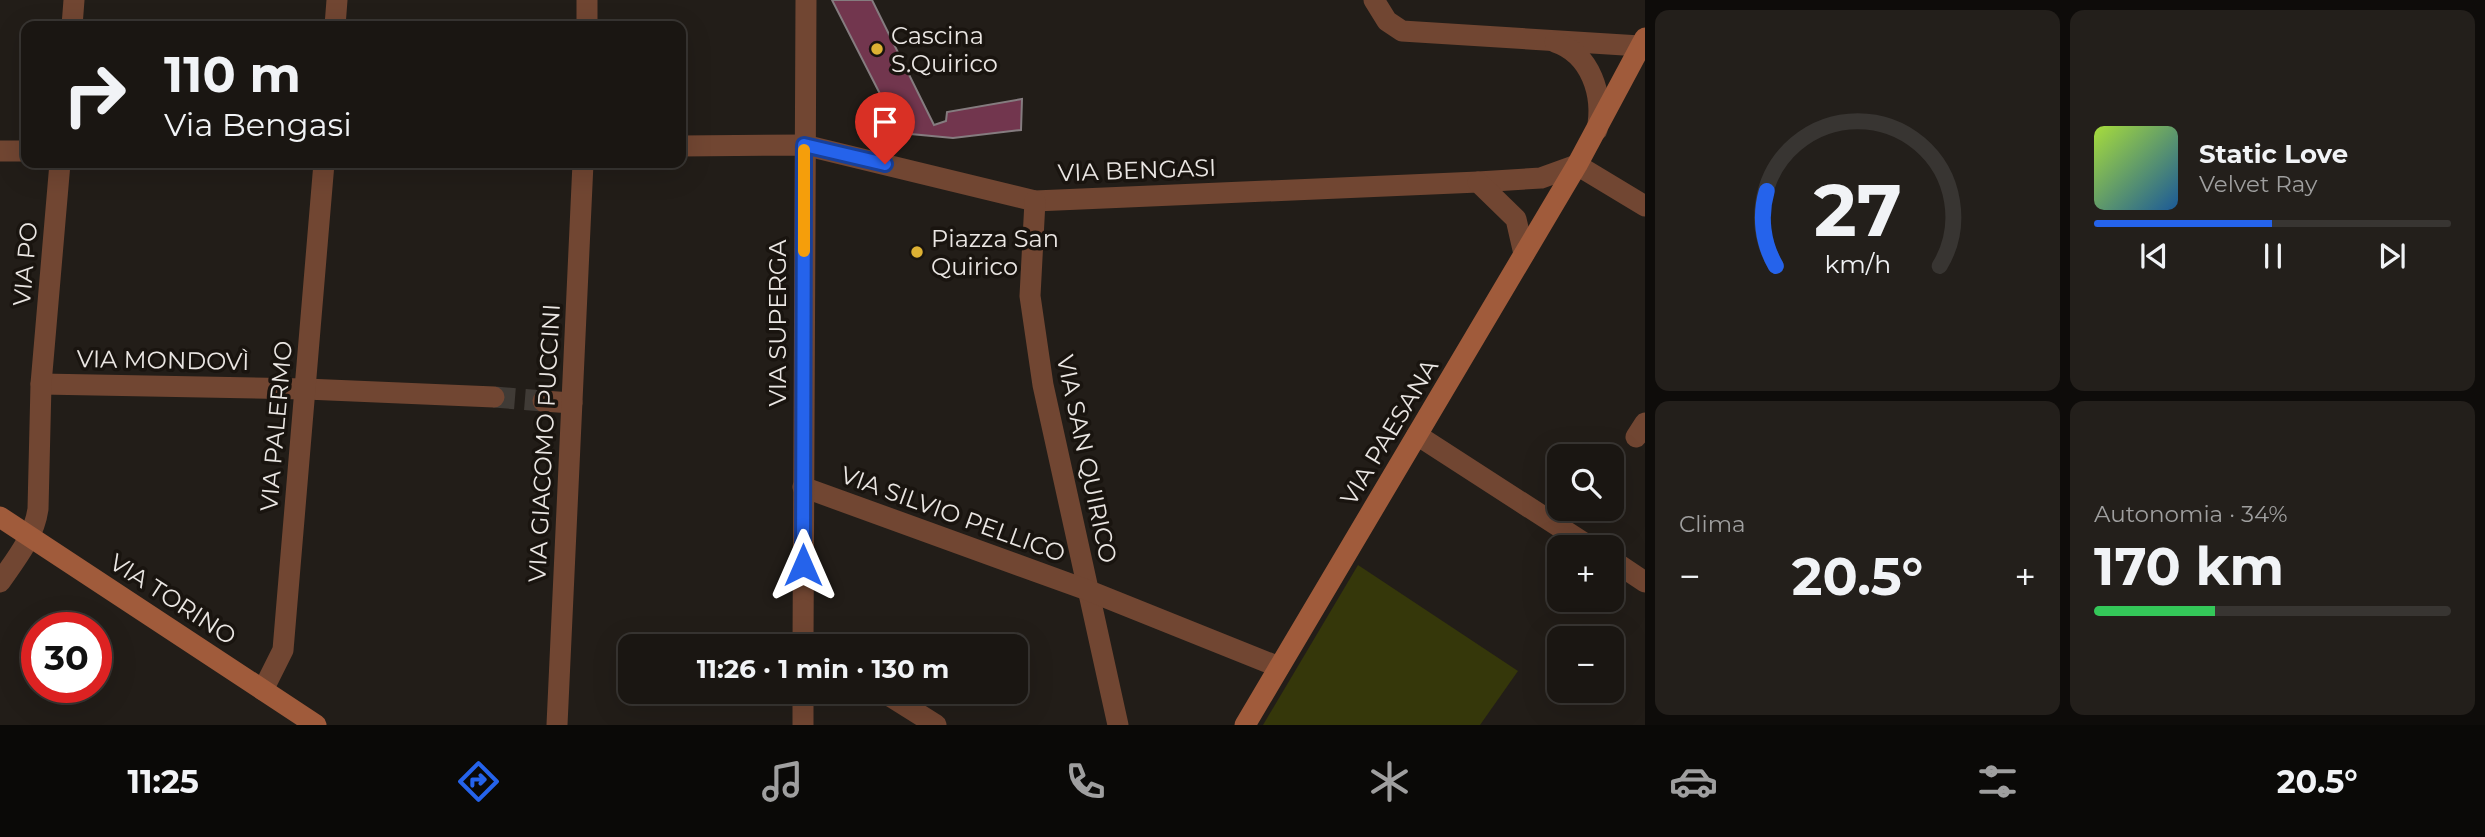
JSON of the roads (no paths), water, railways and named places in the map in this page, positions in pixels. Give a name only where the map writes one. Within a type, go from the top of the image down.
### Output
[{"type":"street","points":[[72,21],[74,0]]},
{"type":"street","points":[[335,21],[337,0]]},
{"type":"street","points":[[587,0],[587,21]]},
{"type":"street","name":"VIA SUPERGA","points":[[805,634],[803,487],[806,0]]},
{"type":"street","points":[[1374,0],[1387,21],[1402,31],[1550,40],[1642,42]]},
{"type":"street","points":[[1550,40],[1567,46],[1577,54],[1591,74],[1599,106],[1596,132]]},
{"type":"street","name":"VIA PAESANA","points":[[1245,725],[1577,165],[1642,42]]},
{"type":"street","name":"VIA BENGASI","points":[[686,146],[804,145],[1035,201],[1541,178],[1577,165]]},
{"type":"street","points":[[0,151],[21,150]]},
{"type":"street","points":[[1577,165],[1645,206]]},
{"type":"street","name":"VIA PO","points":[[0,582],[36,524],[41,384],[60,168]]},
{"type":"street","name":"VIA PALERMO","points":[[263,690],[283,650],[324,168]]},
{"type":"street","name":"VIA GIACOMO PUCCINI","points":[[557,725],[583,168]]},
{"type":"street","points":[[1478,182],[1516,219],[1524,254]]},
{"type":"street","name":"VIA SAN QUIRICO","points":[[1035,201],[1030,296],[1043,385],[1118,725]]},
{"type":"street","name":"VIA MONDOVÌ","points":[[41,384],[306,389],[494,397]]},
{"type":"street","points":[[543,401],[572,403]]},
{"type":"street","points":[[1417,435],[1572,535]]},
{"type":"street","name":"VIA SILVIO PELLICO","points":[[803,487],[1087,590],[1279,667]]},
{"type":"street","name":"VIA TORINO","points":[[0,517],[316,725]]},
{"type":"street","points":[[1624,568],[1645,582]]},
{"type":"street","points":[[803,704],[803,725]]},
{"type":"street","points":[[903,704],[936,725]]},
{"type":"tunnel","points":[[494,397],[543,401]]},
{"type":"place","name":"Cascina S.Quirico","points":[[877,49]]},
{"type":"place","name":"Piazza San Quirico","points":[[917,252]]}]
